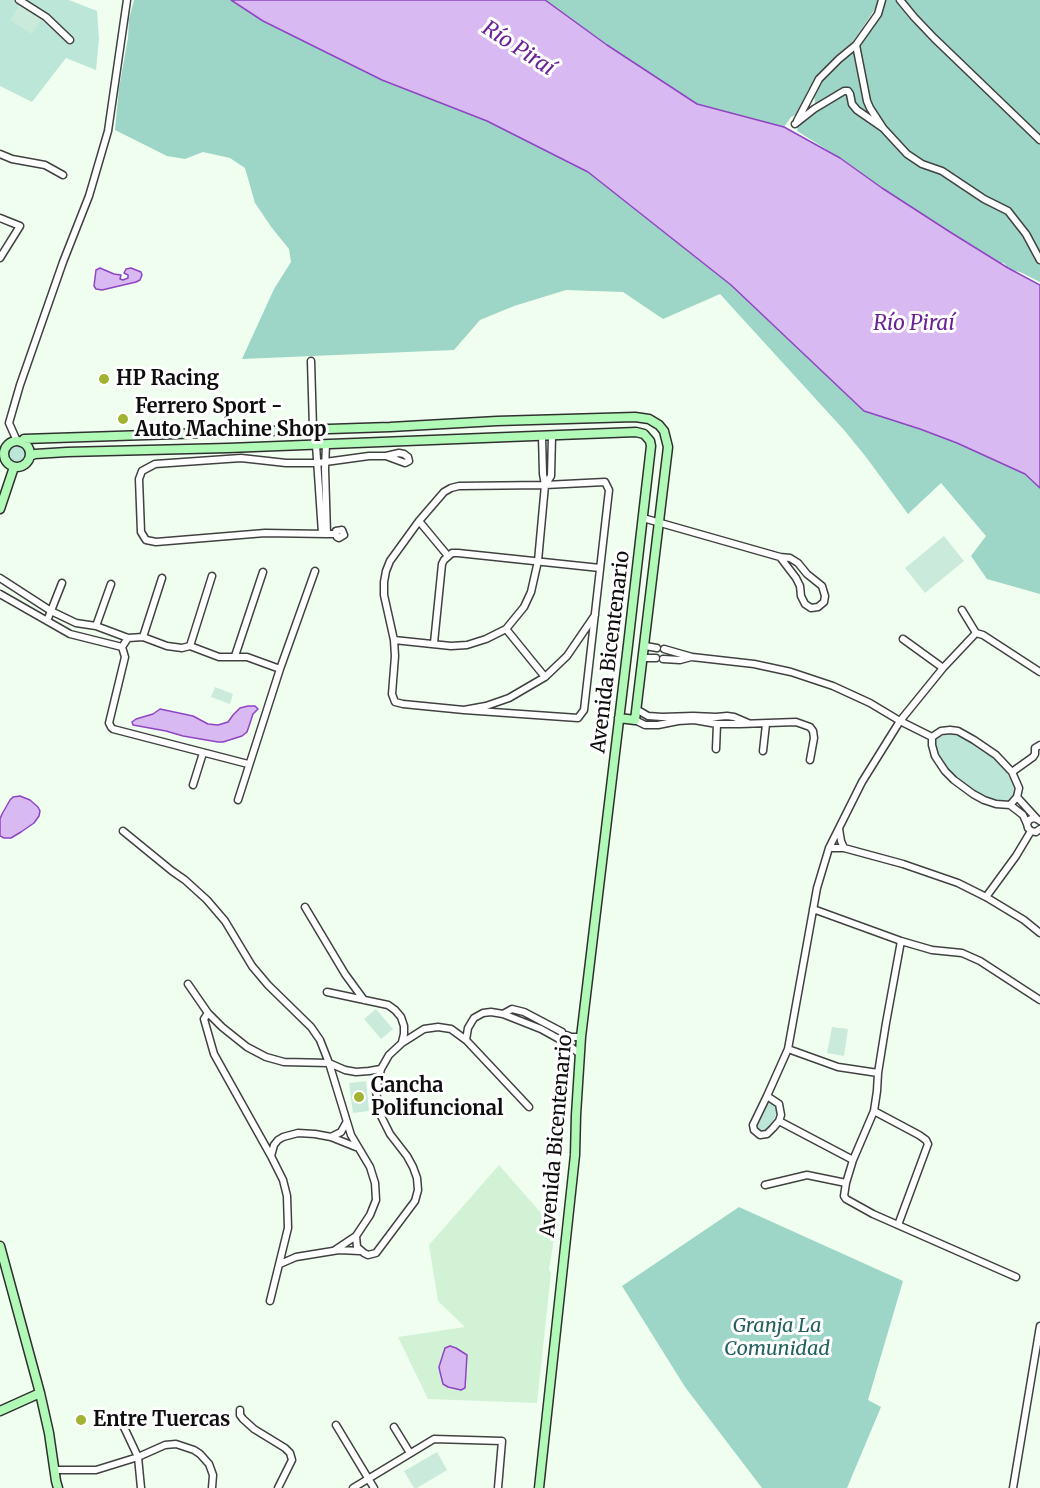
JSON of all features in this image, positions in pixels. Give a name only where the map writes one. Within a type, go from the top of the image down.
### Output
[{"type":"street","points":[[19,0],[46,17],[70,40]]},
{"type":"street","points":[[30,456],[28,447],[19,441],[9,423],[63,262],[89,196],[108,131],[127,0]]},
{"type":"street","points":[[882,0],[879,14],[856,45],[839,58],[819,79],[795,124],[814,109],[844,91],[848,91],[852,104],[857,110],[883,128]]},
{"type":"street","points":[[900,0],[934,38],[1040,140]]},
{"type":"street","points":[[856,45],[867,101],[883,128],[907,154],[922,164],[942,171],[984,199],[1008,211],[1026,234],[1040,260]]},
{"type":"street","points":[[0,154],[12,159],[45,165],[63,175]]},
{"type":"street","points":[[0,218],[20,226],[0,258]]},
{"type":"street","points":[[311,361],[313,428]]},
{"type":"street","points":[[7,464],[22,466],[30,456],[35,454],[67,452],[636,432],[635,417]]},
{"type":"street","name":"Avenida Bicentenario","points":[[19,441],[497,421],[635,417],[649,419],[659,425],[666,436],[668,447],[635,720]]},
{"type":"street","points":[[582,419],[587,427],[583,435]]},
{"type":"street","points":[[497,421],[498,438]]},
{"type":"street","name":"Avenida Bicentenario","points":[[538,1488],[575,1155],[581,1037],[651,446],[648,437],[636,432]]},
{"type":"street","points":[[120,435],[121,450]]},
{"type":"street","points":[[394,640],[451,646],[467,645],[486,639],[506,628],[524,607],[531,592],[538,561],[545,485],[542,436]]},
{"type":"street","points":[[545,485],[551,476],[552,436]]},
{"type":"street","points":[[65,438],[68,442],[67,452]]},
{"type":"street","points":[[0,509],[7,464],[3,455],[3,447],[13,441],[19,441]]},
{"type":"street","points":[[324,533],[326,444]]},
{"type":"street","points":[[316,445],[324,533]]},
{"type":"street","points":[[336,534],[266,533],[156,542],[146,540],[141,532],[139,479],[142,471],[155,464],[241,458],[286,463],[326,463],[369,456],[386,456]]},
{"type":"street","points":[[605,482],[609,490],[584,710],[578,718],[464,710],[395,702],[392,694],[395,667],[394,640],[384,596],[384,582],[390,561],[438,498],[451,488],[545,485],[605,482]]},
{"type":"street","points":[[643,518],[790,558],[822,586],[824,602],[811,608],[805,604],[796,578],[780,557]]},
{"type":"street","points":[[419,521],[448,556]]},
{"type":"street","points":[[434,643],[442,564],[448,556],[458,552],[600,568]]},
{"type":"street","points":[[238,800],[279,669],[315,571]]},
{"type":"street","points":[[235,656],[263,572]]},
{"type":"street","points":[[190,646],[212,576]]},
{"type":"street","points":[[0,578],[51,611],[76,623],[96,626],[128,638],[143,638],[167,646],[182,648],[190,646],[219,657],[247,657],[279,669]]},
{"type":"street","points":[[143,638],[162,578]]},
{"type":"street","points":[[47,621],[62,583]]},
{"type":"street","points":[[96,626],[111,584]]},
{"type":"street","points":[[0,594],[70,634],[122,647]]},
{"type":"street","points":[[962,610],[976,633],[983,635],[1040,672]]},
{"type":"street","points":[[464,710],[486,706],[509,698],[545,677],[567,656],[595,615]]},
{"type":"street","points":[[506,628],[545,677]]},
{"type":"street","points":[[766,1096],[779,1104],[781,1115],[774,1128],[767,1134],[760,1134],[754,1130],[753,1125],[766,1096],[788,1049],[817,888],[829,848],[862,782],[900,721],[943,668],[976,633]]},
{"type":"street","points":[[122,647],[128,638]]},
{"type":"street","points":[[903,639],[943,668]]},
{"type":"street","points":[[628,645],[661,648],[692,657],[754,664],[792,672],[833,686],[870,703],[932,737]]},
{"type":"street","points":[[122,647],[125,657],[109,723],[113,729],[248,765]]},
{"type":"street","points":[[627,656],[680,660],[692,657]]},
{"type":"street","points":[[621,707],[636,709],[648,716],[727,716],[748,723]]},
{"type":"street","points":[[620,718],[635,720],[645,725],[693,720],[717,724],[796,722],[810,727],[813,731],[810,760]]},
{"type":"street","points":[[716,749],[717,724]]},
{"type":"street","points":[[763,751],[766,724]]},
{"type":"street","points":[[932,737],[941,731],[958,731],[996,755],[1012,772],[1018,788],[1017,797],[1010,805]]},
{"type":"street","points":[[932,737],[935,756],[954,780],[984,800],[1010,805],[1023,815],[1031,831],[1036,832],[1040,829]]},
{"type":"street","points":[[1012,772],[1038,755],[1035,748],[1040,745]]},
{"type":"street","points":[[193,784],[203,753]]},
{"type":"street","points":[[1017,797],[1039,820]]},
{"type":"street","points":[[1027,824],[1031,819],[1039,820]]},
{"type":"street","points":[[839,829],[844,848]]},
{"type":"street","points":[[123,831],[207,900],[225,921],[252,966],[311,1027],[320,1040],[346,1123],[356,1147],[370,1167],[375,1183],[376,1200],[370,1215],[356,1236],[332,1252]]},
{"type":"street","points":[[986,897],[1031,831]]},
{"type":"street","points":[[829,848],[844,848],[903,864],[958,883],[1024,920],[1040,933]]},
{"type":"street","points":[[305,907],[345,974],[364,1000]]},
{"type":"street","points":[[813,909],[901,941],[932,950],[962,953],[981,961],[1040,1000]]},
{"type":"street","points":[[901,941],[885,1023],[874,1111],[853,1160],[844,1196],[898,1225],[1016,1277]]},
{"type":"street","points":[[188,984],[208,1013],[222,1027],[247,1047],[266,1057],[284,1062],[329,1063],[356,1072],[381,1069]]},
{"type":"street","points":[[327,992],[388,1005],[396,1010],[404,1026],[402,1043]]},
{"type":"street","points":[[466,1040],[468,1028],[474,1018],[491,1012],[503,1014],[565,1038],[581,1037]]},
{"type":"street","points":[[208,1013],[204,1019],[214,1054],[271,1156],[283,1180],[287,1196],[288,1228],[270,1301]]},
{"type":"street","points":[[280,1264],[296,1257],[332,1252],[360,1251],[368,1255],[376,1253],[415,1201],[418,1190],[417,1178],[407,1155],[390,1134],[380,1113],[376,1091],[381,1069],[390,1055],[402,1043],[424,1029],[438,1027],[452,1029],[466,1040],[529,1107]]},
{"type":"street","points":[[565,1038],[580,1054]]},
{"type":"street","points":[[788,1049],[838,1067],[878,1073]]},
{"type":"street","points":[[874,1111],[919,1135],[928,1144],[898,1225]]},
{"type":"street","points":[[779,1121],[853,1160]]},
{"type":"street","points":[[331,1137],[341,1132],[346,1123]]},
{"type":"street","points":[[271,1156],[274,1144],[278,1140],[298,1133],[331,1137],[356,1147]]},
{"type":"street","points":[[765,1185],[807,1176],[846,1183]]},
{"type":"street","points":[[356,1236],[356,1243],[360,1251]]},
{"type":"street","points":[[0,1246],[40,1393],[58,1488]]},
{"type":"street","points":[[1013,1488],[1040,1326]]},
{"type":"street","points":[[0,1411],[40,1393]]},
{"type":"street","points":[[240,1410],[240,1415],[254,1429],[290,1453],[291,1460],[278,1488]]},
{"type":"street","points":[[122,1424],[138,1456],[141,1488]]},
{"type":"street","points":[[336,1425],[374,1488]]},
{"type":"street","points":[[394,1427],[410,1454]]},
{"type":"street","points":[[353,1488],[434,1439],[502,1441],[498,1488]]},
{"type":"street","points":[[54,1470],[96,1470],[165,1445],[176,1444],[186,1446],[200,1454],[209,1464],[213,1475],[213,1488]]},
{"type":"green space","points":[[134,0],[231,0],[263,21],[382,80],[487,121],[588,172],[731,285],[864,411],[957,443],[1025,474],[1040,488],[1040,594],[987,579],[971,556],[986,536],[941,483],[908,514],[844,430],[720,294],[663,319],[623,292],[566,290],[514,306],[480,320],[454,350],[242,359],[274,289],[291,262],[289,249],[255,203],[245,168],[230,158],[203,152],[185,159],[167,156],[115,130],[129,19]]},
{"type":"green space","points":[[545,0],[879,0],[852,43],[824,69],[808,90],[798,114],[791,117],[784,127],[697,104],[607,45]]},
{"type":"green space","points":[[885,0],[899,0],[1040,142],[1040,256],[1009,210],[923,164],[899,145],[871,107],[858,45],[881,12]]},
{"type":"green space","points":[[903,0],[1040,0],[1040,137],[934,36]]},
{"type":"green space","points":[[19,5],[41,19],[32,34],[10,20]]},
{"type":"green space","points":[[855,49],[866,103],[880,124],[857,109],[849,90],[816,105],[815,103],[814,95],[821,79]]},
{"type":"green space","points":[[847,92],[851,103],[927,170],[941,173],[1007,212],[1029,242],[1040,263],[1040,282],[1008,268],[1004,263],[950,232],[797,131],[798,125],[806,117]]},
{"type":"green space","points":[[944,536],[964,561],[925,593],[905,568]]},
{"type":"green space","points":[[215,687],[233,694],[230,704],[211,697]]},
{"type":"green space","name":"Cancha Polifuncional","points":[[376,1009],[393,1029],[381,1039],[364,1019]]},
{"type":"green space","points":[[832,1027],[848,1029],[844,1056],[827,1053]]},
{"type":"green space","name":"Cancha Polifuncional","points":[[366,1081],[369,1111],[353,1113],[349,1083]]},
{"type":"green space","points":[[499,1165],[540,1212],[546,1223],[556,1225],[549,1270],[551,1273],[537,1403],[428,1399],[398,1337],[465,1327],[438,1301],[429,1245]]},
{"type":"green space","name":"Granja La Comunidad","points":[[739,1207],[903,1281],[868,1400],[881,1407],[847,1488],[762,1488],[685,1387],[622,1286]]},
{"type":"green space","points":[[437,1452],[447,1470],[414,1488],[404,1471]]},
{"type":"shaded area","points":[[0,0],[69,0],[97,11],[99,39],[96,70],[66,58],[32,102],[0,86]]},
{"type":"shaded area","points":[[12,445],[20,445],[25,450],[23,461],[12,463],[7,458],[7,450]]},
{"type":"shaded area","points":[[952,734],[970,741],[1005,769],[1014,787],[1014,798],[1011,801],[997,802],[982,797],[953,776],[938,757],[934,743],[937,738]]},
{"type":"shaded area","points":[[768,1103],[774,1104],[779,1109],[768,1130],[762,1131],[757,1128],[757,1122]]},
{"type":"water","name":"Río Piraí","points":[[231,0],[545,0],[607,45],[697,104],[784,127],[840,158],[950,232],[1040,285],[1040,488],[1025,474],[957,443],[864,411],[731,285],[588,172],[487,121],[382,80],[263,21]]},
{"type":"water","points":[[100,268],[121,275],[120,279],[123,280],[128,278],[128,275],[124,273],[126,269],[131,268],[141,272],[142,275],[136,282],[102,290],[96,289],[94,286],[96,270]]},
{"type":"water","points":[[255,706],[258,709],[253,714],[247,732],[223,742],[183,736],[133,725],[132,722],[160,709],[193,716],[208,724],[218,725],[228,722],[240,708]]},
{"type":"water","points":[[20,796],[30,800],[38,807],[39,816],[34,823],[21,832],[11,838],[4,838],[0,836],[0,819],[10,800]]},
{"type":"water","points":[[450,1346],[467,1355],[465,1388],[461,1390],[443,1384],[440,1372],[439,1367],[445,1348]]},
{"type":"place","name":"HP Racing","points":[[104,379]]},
{"type":"place","name":"Ferrero Sport - Auto Machine Shop","points":[[123,419]]},
{"type":"place","name":"Cancha Polifuncional","points":[[359,1097]]},
{"type":"place","name":"Entre Tuercas","points":[[81,1420]]}]
